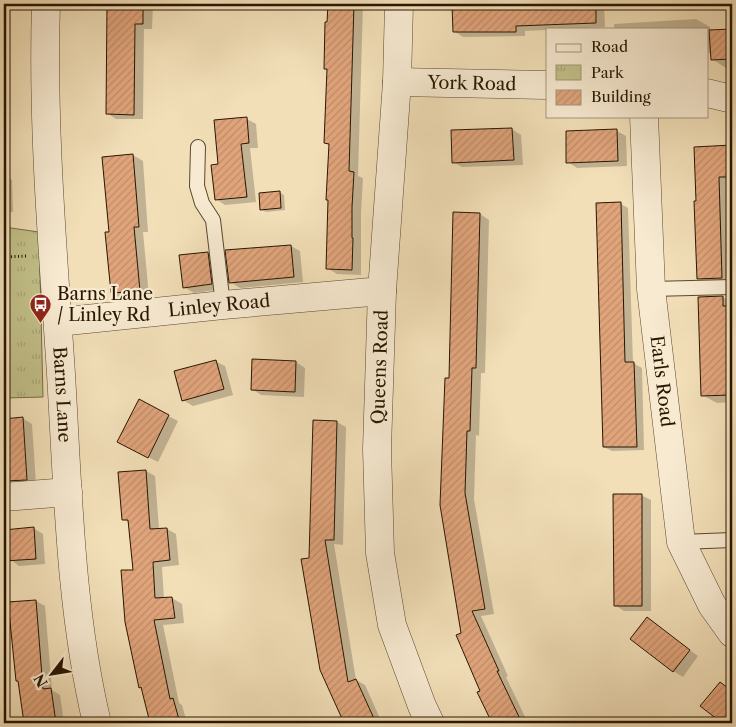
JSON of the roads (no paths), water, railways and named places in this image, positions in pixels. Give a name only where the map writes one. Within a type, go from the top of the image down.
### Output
[{"type":"street","name":"Barns Lane","points":[[46,4],[44,48],[47,133],[74,581],[87,676],[97,723]]},
{"type":"street","name":"Queens Road","points":[[398,4],[397,82],[382,291],[377,448],[380,554],[392,625],[430,723]]},
{"type":"street","name":"York Road","points":[[397,82],[546,85]]},
{"type":"street","points":[[708,93],[732,99]]},
{"type":"street","name":"Earls Road","points":[[644,118],[651,288],[681,542],[712,605],[732,633]]},
{"type":"street","name":"Linley Road","points":[[58,322],[382,291]]},
{"type":"street","points":[[4,497],[68,492]]},
{"type":"lane","points":[[198,147],[197,186],[202,203],[213,220],[223,305]]},
{"type":"lane","points":[[651,288],[732,287]]},
{"type":"lane","points":[[681,542],[732,540]]},
{"type":"place","name":"Barns Lane / Linley Rd","points":[[41,323]]}]
